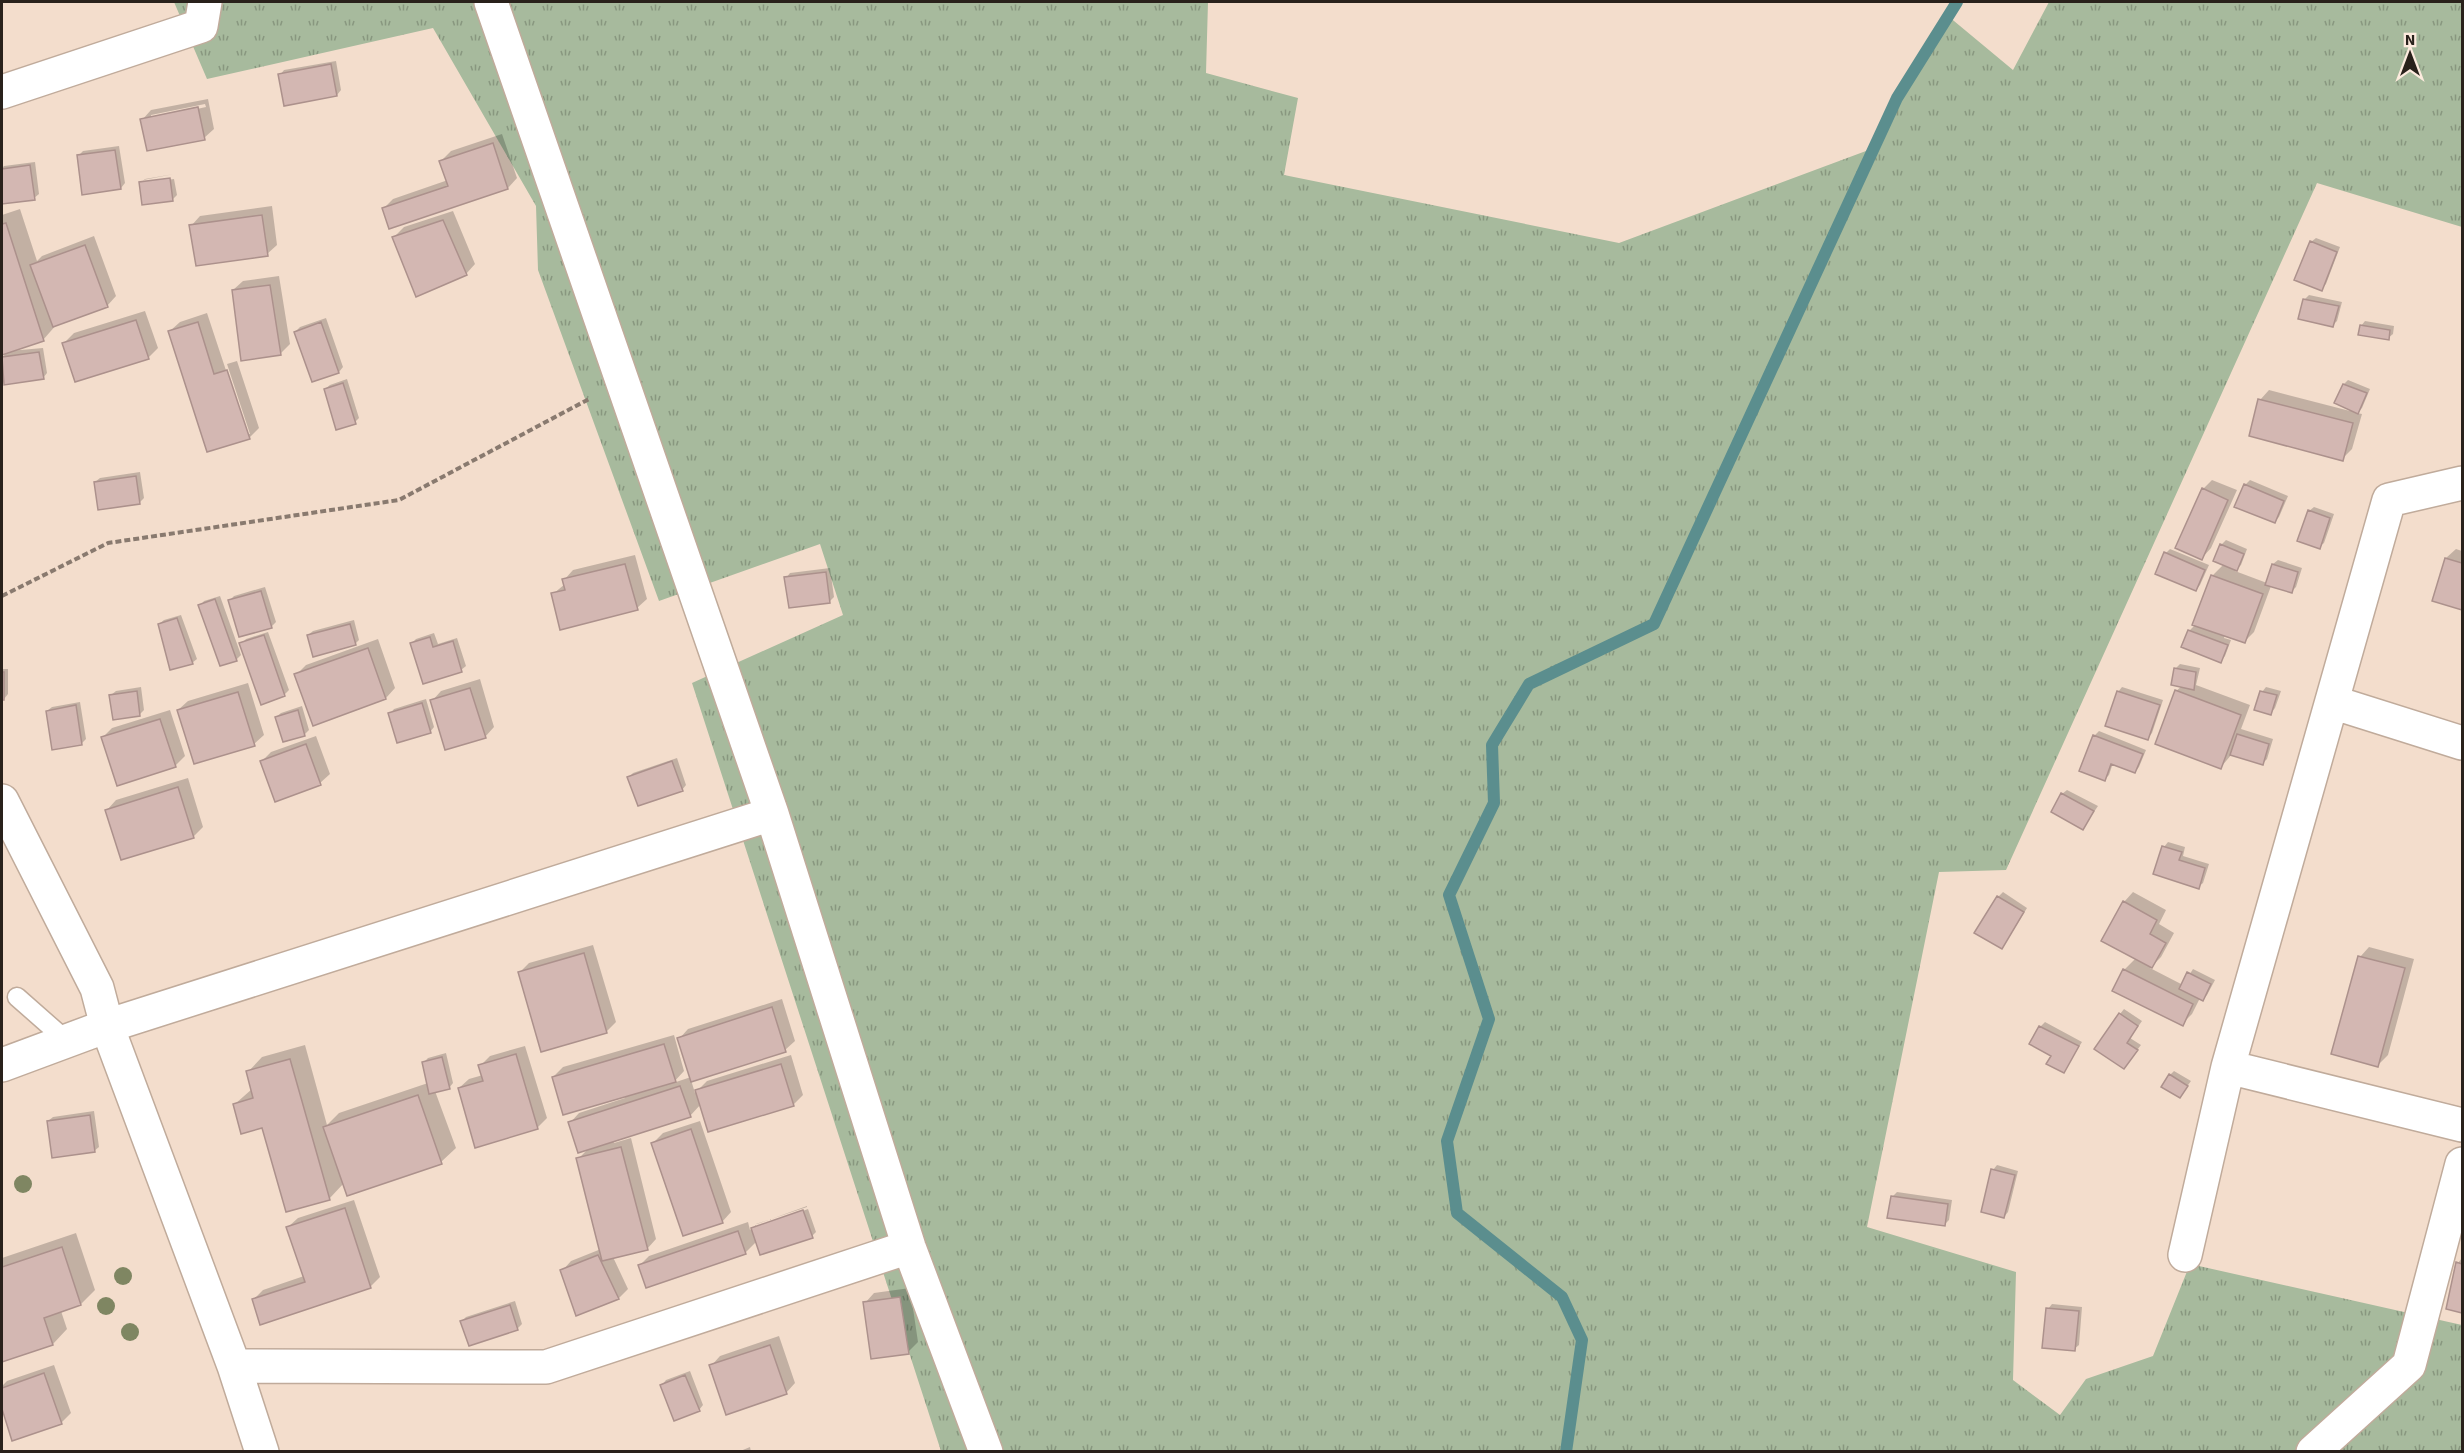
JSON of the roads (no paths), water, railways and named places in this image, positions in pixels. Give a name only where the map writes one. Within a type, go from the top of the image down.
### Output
[{"type":"street","points":[[2,92],[201,26],[205,2]]},
{"type":"street","points":[[491,2],[772,813],[909,1247],[986,1452]]},
{"type":"street","points":[[2185,1255],[2228,1067],[2389,500],[2463,483]]},
{"type":"street","points":[[2332,702],[2463,743]]},
{"type":"street","points":[[2,801],[97,988],[107,1026],[234,1366],[262,1452]]},
{"type":"street","points":[[2,1065],[107,1026],[772,813]]},
{"type":"street","points":[[2228,1067],[2463,1125]]},
{"type":"street","points":[[2313,1452],[2409,1365],[2463,1164]]},
{"type":"street","points":[[234,1366],[546,1367],[909,1247]]},
{"type":"lane","points":[[17,998],[67,1041]]},
{"type":"waterway","points":[[1566,1452],[1582,1340],[1562,1297],[1457,1213],[1447,1141],[1489,1019],[1449,895],[1494,803],[1492,745],[1529,684],[1654,624],[1897,98],[1957,2]]}]
